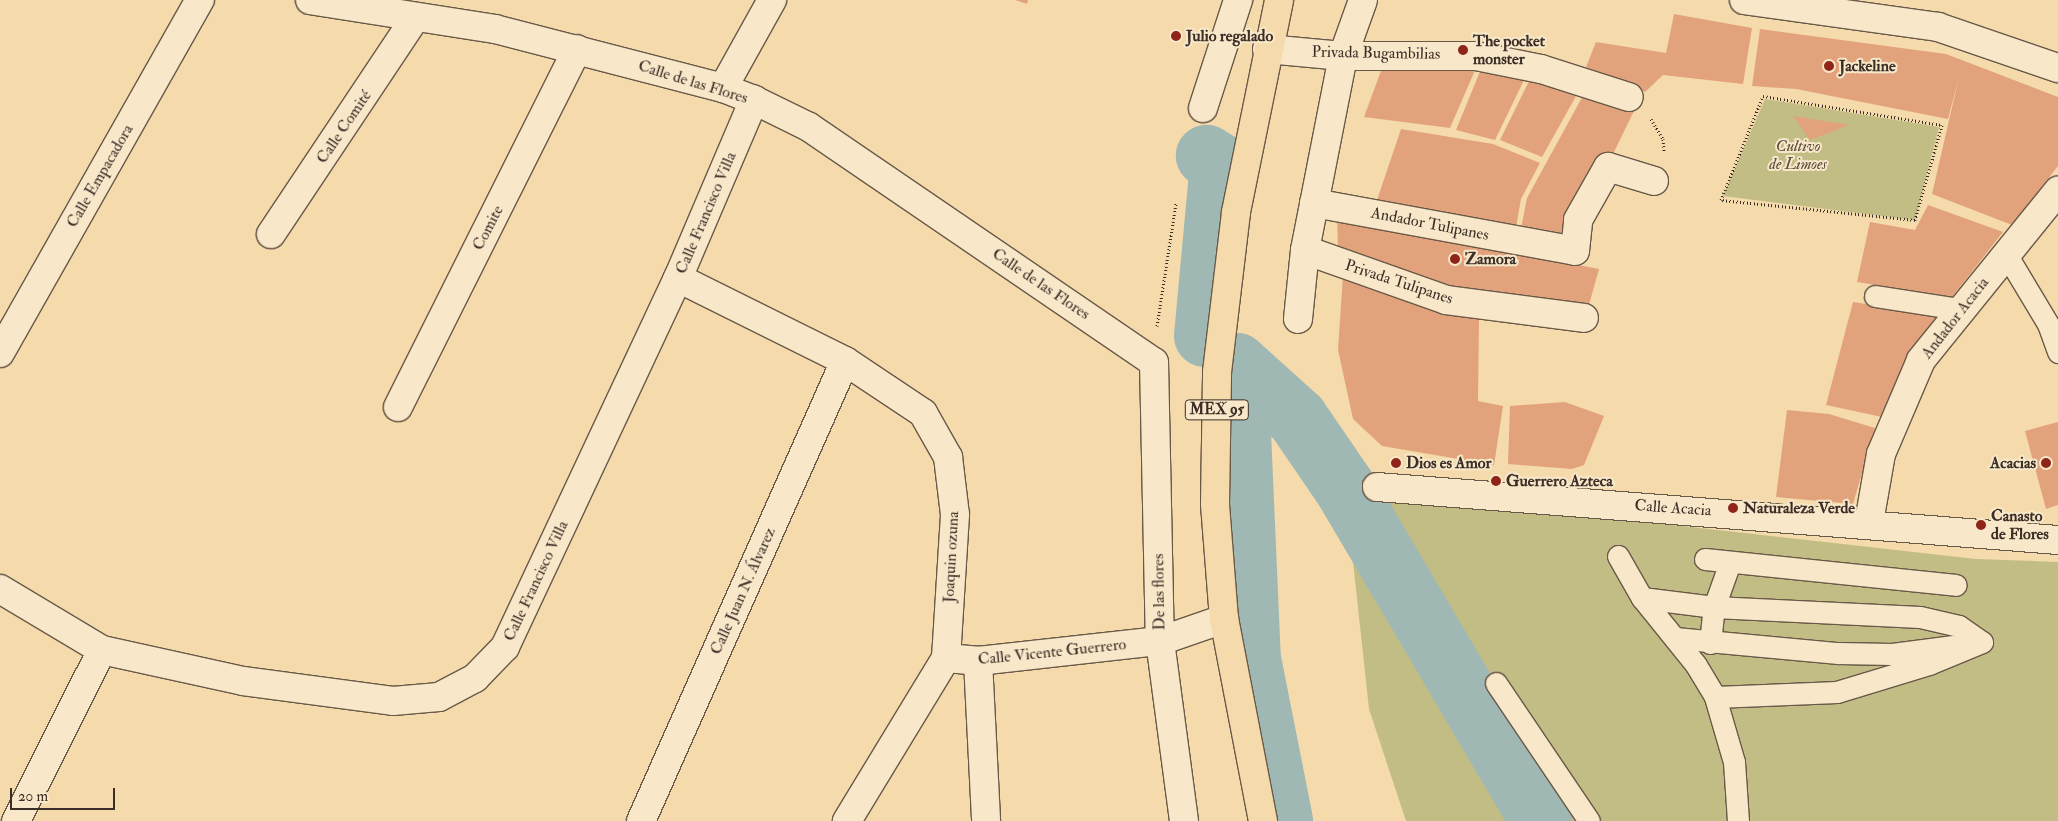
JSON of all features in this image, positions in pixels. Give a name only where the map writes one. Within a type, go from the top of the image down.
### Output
[{"type":"highway","name":"MEX 95","points":[[1263,821],[1224,619],[1216,504],[1217,372],[1236,212],[1267,49],[1279,0]]},
{"type":"street","name":"Calle Empacadora","points":[[0,353],[200,0]]},
{"type":"street","name":"Calle de las Flores","points":[[310,0],[415,18],[495,29],[723,88],[754,100],[809,127],[1154,362]]},
{"type":"street","points":[[723,88],[772,0]]},
{"type":"street","points":[[1203,108],[1238,0]]},
{"type":"street","points":[[1298,319],[1304,250],[1343,56],[1363,0]]},
{"type":"street","points":[[1744,0],[1938,27],[2058,68]]},
{"type":"street","name":"Calle Comité","points":[[271,234],[415,18]]},
{"type":"street","name":"Comite","points":[[398,407],[577,49]]},
{"type":"street","name":"Privada Bugambilias","points":[[1267,49],[1343,56],[1476,56],[1541,69],[1629,97]]},
{"type":"street","name":"Calle Francisco Villa","points":[[0,589],[102,650],[243,681],[393,701],[440,696],[476,678],[505,647],[678,278],[754,100]]},
{"type":"street","name":"Andador Tulipanes","points":[[1314,203],[1575,251],[1578,220],[1608,166],[1659,169]]},
{"type":"street","name":"Andador Acacia","points":[[1869,522],[1881,454],[1921,360],[1959,309],[2058,191]]},
{"type":"street","name":"Privada Tulipanes","points":[[1304,250],[1446,300],[1584,318]]},
{"type":"street","points":[[678,278],[845,361]]},
{"type":"street","name":"Joaquin ozuna","points":[[845,361],[923,413],[948,457],[955,515],[946,658]]},
{"type":"street","name":"Calle Juan N. Álvarez","points":[[641,821],[845,361]]},
{"type":"street","name":"De las flores","points":[[1154,362],[1160,641],[1184,821]]},
{"type":"street","name":"Calle Acacia","points":[[1377,487],[1869,522],[2058,540]]},
{"type":"street","name":"Calle Vicente Guerrero","points":[[946,658],[978,661],[1160,641],[1224,619]]},
{"type":"street","points":[[16,821],[102,650]]},
{"type":"street","points":[[847,821],[946,658]]},
{"type":"street","points":[[978,661],[986,821]]},
{"type":"lane","points":[[2006,254],[2048,324],[2058,352]]},
{"type":"lane","points":[[1874,296],[1959,309]]},
{"type":"lane","points":[[1618,556],[1642,598],[1675,638],[1715,697],[1734,762],[1738,821]]},
{"type":"lane","points":[[1705,559],[1729,565],[1956,584]]},
{"type":"lane","points":[[1710,643],[1714,607],[1729,565]]},
{"type":"lane","points":[[1642,598],[1714,607],[1920,617],[1959,626],[1982,642]]},
{"type":"lane","points":[[1675,638],[1710,643],[1892,654],[1982,642]]},
{"type":"lane","points":[[1715,697],[1837,692],[1929,664],[1982,642]]},
{"type":"lane","points":[[1496,683],[1589,821]]},
{"type":"path","points":[[1763,96],[1942,125],[1914,220],[1721,200],[1763,96]]},
{"type":"path","points":[[1629,97],[1648,114],[1663,139],[1659,169]]},
{"type":"path","points":[[1154,362],[1176,203]]},
{"type":"green space","name":"Cultivo de Limoes","points":[[1765,99],[1939,127],[1915,220],[1723,196]]},
{"type":"green space","points":[[1345,488],[1976,559],[2058,562],[2058,821],[1406,821],[1369,709]]},
{"type":"building","points":[[1015,0],[1028,0],[1027,4]]},
{"type":"building","points":[[1674,14],[1752,28],[1743,84],[1663,75],[1645,92],[1586,67],[1596,42],[1666,53]]},
{"type":"building","points":[[1760,29],[1946,54],[2058,97],[2058,166],[2012,225],[1932,194],[1959,77],[1948,119],[1796,89],[1752,86]]},
{"type":"building","points":[[1385,60],[1476,68],[1450,128],[1364,117]]},
{"type":"building","points":[[1481,69],[1527,74],[1495,140],[1456,130]]},
{"type":"building","points":[[1532,75],[1580,89],[1542,157],[1500,140]]},
{"type":"building","points":[[1585,92],[1634,111],[1570,242],[1520,234],[1527,198]]},
{"type":"building","points":[[1793,116],[1849,125],[1810,140]]},
{"type":"building","points":[[1401,129],[1493,144],[1540,163],[1521,199],[1515,233],[1376,203]]},
{"type":"building","points":[[1928,205],[2003,232],[1952,297],[1857,282],[1870,222],[1915,230]]},
{"type":"building","name":"Zamora","points":[[1337,212],[1410,232],[1599,269],[1587,312],[1447,293],[1338,248]]},
{"type":"building","points":[[1343,274],[1433,310],[1479,317],[1478,401],[1503,406],[1494,465],[1382,446],[1353,419],[1338,350]]},
{"type":"building","points":[[1853,302],[1938,315],[1899,376],[1882,417],[1826,405]]},
{"type":"building","points":[[1565,402],[1604,416],[1584,465],[1572,469],[1508,464],[1510,406]]},
{"type":"building","points":[[1787,410],[1829,414],[1875,428],[1853,504],[1776,497]]},
{"type":"building","name":"Acacias","points":[[2058,422],[2058,505],[2046,509],[2025,431]]},
{"type":"waterway","points":[[1205,336],[1221,165],[1207,156]]},
{"type":"waterway","points":[[1237,364],[1297,418],[1345,488],[1541,821]]},
{"type":"waterway","points":[[1237,364],[1250,659],[1282,821]]},
{"type":"place","name":"Julio regalado","points":[[1176,36]]},
{"type":"place","name":"The pocket monster","points":[[1463,50]]},
{"type":"place","name":"Jackeline","points":[[1829,66]]},
{"type":"place","name":"Zamora","points":[[1455,259]]},
{"type":"place","name":"Dios es Amor","points":[[1396,463]]},
{"type":"place","name":"Acacias","points":[[2046,463]]},
{"type":"place","name":"Guerrero Azteca","points":[[1496,481]]},
{"type":"place","name":"Naturaleza Verde","points":[[1733,508]]},
{"type":"place","name":"Canasto de Flores","points":[[1981,525]]}]
